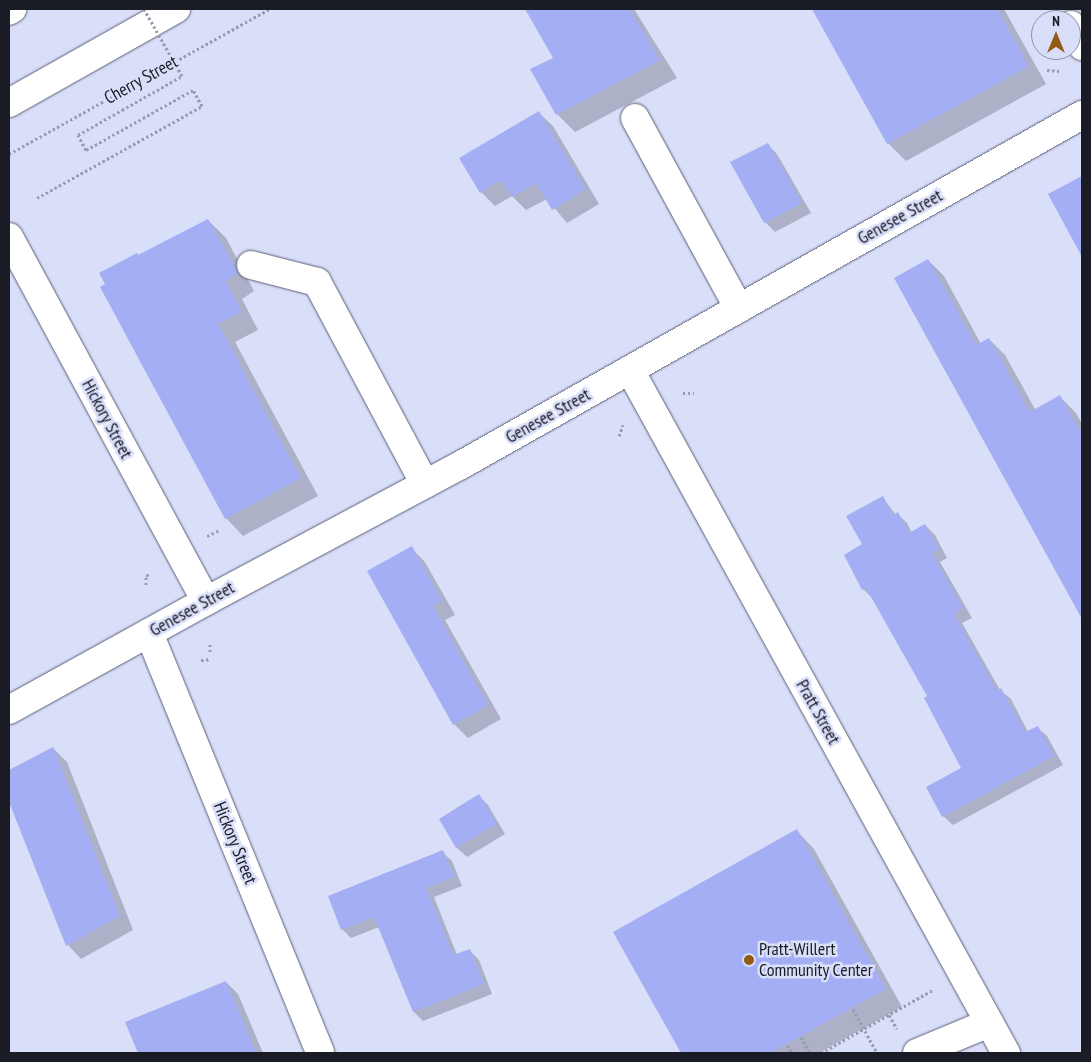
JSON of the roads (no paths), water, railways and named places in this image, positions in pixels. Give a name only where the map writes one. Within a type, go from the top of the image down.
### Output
[{"type":"main road","points":[[9,104],[176,9]]},
{"type":"main road","name":"Genesee Street","points":[[9,710],[206,601],[425,484],[1082,115]]},
{"type":"main road","points":[[635,118],[739,309]]},
{"type":"main road","name":"Hickory Street","points":[[11,245],[206,601]]},
{"type":"main road","points":[[251,265],[317,282],[425,484]]},
{"type":"main road","name":"Pratt Street","points":[[630,370],[1006,1053]]},
{"type":"main road","name":"Hickory Street","points":[[149,632],[320,1053]]},
{"type":"main road","points":[[923,1052],[989,1023]]},
{"type":"place","name":"Pratt-Willert Community Center","points":[[749,960]]}]
